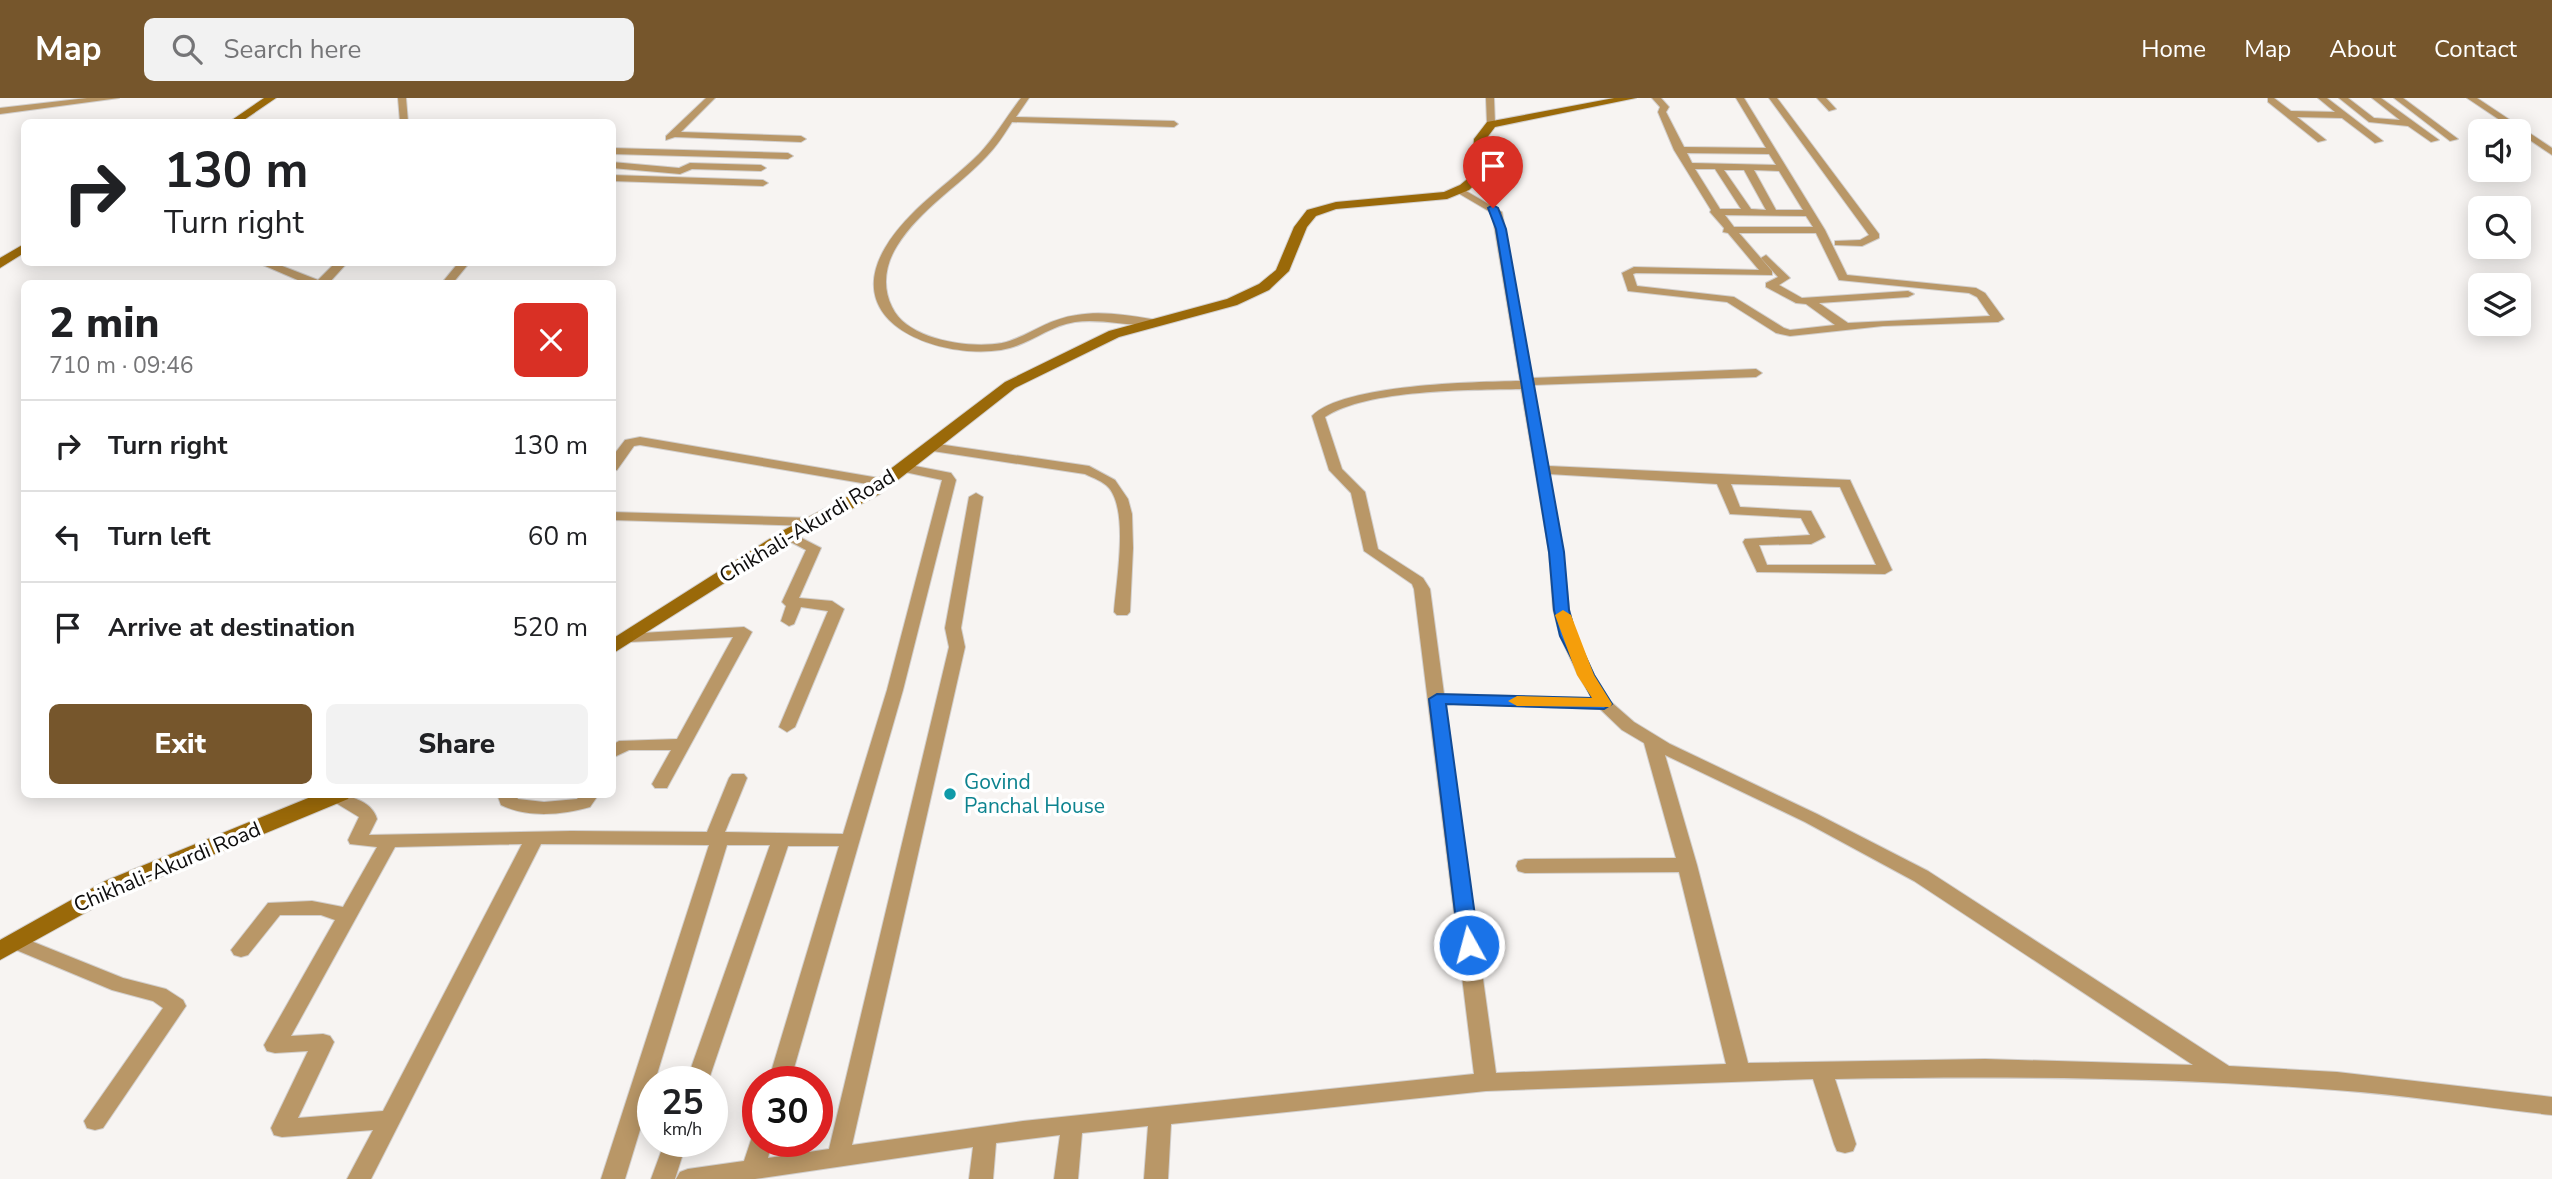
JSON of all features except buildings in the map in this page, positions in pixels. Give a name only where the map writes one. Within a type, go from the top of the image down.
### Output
[{"type":"main road","points":[[228,119],[259,98]]},
{"type":"main road","points":[[239,119],[271,98]]},
{"type":"main road","points":[[1151,321],[1241,299],[1264,286],[1282,271],[1305,221],[1315,211],[1337,205],[1421,199],[1461,191],[1477,177],[1480,139],[1491,124],[1631,98]]},
{"type":"main road","points":[[0,264],[21,250]]},
{"type":"main road","points":[[0,271],[21,257]]},
{"type":"main road","name":"Chikhali-Akurdi Road","points":[[616,646],[788,535],[849,505],[885,483],[1010,385],[1059,359],[1151,321]]},
{"type":"main road","name":"Chikhali-Akurdi Road","points":[[8,946],[113,887],[331,798]]},
{"type":"street","points":[[0,111],[114,98]]},
{"type":"street","points":[[402,98],[404,119]]},
{"type":"street","points":[[644,166],[654,152],[711,98]]},
{"type":"street","points":[[1025,98],[983,155],[903,229],[892,244],[884,258],[880,278],[886,313],[898,326],[912,334],[967,347],[1005,346],[1050,325],[1086,316],[1151,321]]},
{"type":"street","points":[[1490,98],[1491,124]]},
{"type":"street","points":[[1647,98],[1662,112],[1679,150],[1727,230],[1768,273],[1634,270],[1628,273],[1632,289],[1725,298],[1786,333],[1844,326],[1998,319],[1981,295],[1972,290],[1843,278],[1821,230],[1740,98]]},
{"type":"street","points":[[1656,98],[1665,107],[1662,112]]},
{"type":"street","points":[[1773,98],[1875,236],[1862,243],[1839,243]]},
{"type":"street","points":[[1821,98],[1832,109]]},
{"type":"street","points":[[2322,98],[2378,141]]},
{"type":"street","points":[[2343,98],[2372,120],[2410,123]]},
{"type":"street","points":[[2376,98],[2434,141]]},
{"type":"street","points":[[2398,98],[2453,139]]},
{"type":"street","points":[[2471,98],[2552,152]]},
{"type":"street","points":[[2271,100],[2322,140]]},
{"type":"street","points":[[2288,114],[2344,115]]},
{"type":"street","points":[[1010,119],[1174,124]]},
{"type":"street","points":[[2363,130],[2423,132]]},
{"type":"street","points":[[673,134],[801,139]]},
{"type":"street","points":[[1679,150],[1772,151]]},
{"type":"street","points":[[616,151],[788,156]]},
{"type":"street","points":[[616,165],[681,171],[690,166],[761,168]]},
{"type":"street","points":[[1688,166],[1783,168]]},
{"type":"street","points":[[1718,167],[1748,213]]},
{"type":"street","points":[[1747,167],[1773,213]]},
{"type":"street","points":[[616,178],[763,183]]},
{"type":"street","points":[[1461,191],[1496,212],[1556,552],[1561,610],[1568,636],[1590,683],[1604,704],[1618,719],[1652,741],[1894,860],[2225,1075]]},
{"type":"street","points":[[1715,212],[1810,213]]},
{"type":"street","points":[[1727,230],[1821,230]]},
{"type":"street","points":[[1741,230],[1785,278],[1770,285],[1797,300],[1881,294],[1966,294]]},
{"type":"street","points":[[272,266],[309,280]]},
{"type":"street","points":[[324,280],[339,266]]},
{"type":"street","points":[[449,280],[462,266]]},
{"type":"street","points":[[1809,301],[1844,326]]},
{"type":"street","points":[[1486,1082],[1422,589],[1418,581],[1371,551],[1358,492],[1336,470],[1318,416],[1330,409],[1409,391],[1756,373]]},
{"type":"street","points":[[616,461],[627,446],[640,440],[885,483]]},
{"type":"street","points":[[616,444],[627,446]]},
{"type":"street","points":[[931,447],[1089,470],[1116,488],[1124,505],[1126,529],[1122,612]]},
{"type":"street","points":[[784,1066],[895,690],[949,480],[946,476],[905,468]]},
{"type":"street","points":[[1542,470],[1722,480],[1845,483],[1885,570],[1762,569],[1750,542],[1811,540],[1818,537],[1806,514],[1735,511],[1722,480]]},
{"type":"street","points":[[838,1157],[957,647],[953,628],[976,497]]},
{"type":"street","points":[[616,516],[813,522]]},
{"type":"street","points":[[787,727],[836,609],[827,604],[794,604],[789,600],[814,548],[788,535]]},
{"type":"street","points":[[789,621],[794,604]]},
{"type":"street","points":[[630,638],[744,632],[661,784]]},
{"type":"street","points":[[1437,699],[1604,704]]},
{"type":"street","points":[[1652,741],[1688,865],[1740,1072]]},
{"type":"street","points":[[616,751],[625,745],[683,744]]},
{"type":"street","points":[[613,1179],[738,778]]},
{"type":"street","points":[[343,798],[367,814],[357,840],[850,840]]},
{"type":"street","points":[[507,798],[507,801],[518,806],[571,807],[584,803],[587,798]]},
{"type":"street","points":[[359,1179],[535,838]]},
{"type":"street","points":[[703,1066],[781,839]]},
{"type":"street","points":[[389,1120],[282,1128],[323,1042],[275,1045],[390,841]]},
{"type":"street","points":[[1525,866],[1688,865]]},
{"type":"street","points":[[241,950],[275,908],[322,908],[338,911],[346,917]]},
{"type":"street","points":[[8,946],[119,985],[159,995],[176,1006],[96,1122]]},
{"type":"street","points":[[688,1179],[1072,1125],[1486,1082],[1740,1072],[1985,1068],[2225,1075],[2337,1081],[2552,1106]]},
{"type":"street","points":[[1821,1070],[1845,1144]]},
{"type":"street","points":[[1156,1179],[1160,1116]]},
{"type":"street","points":[[1066,1179],[1072,1125]]},
{"type":"street","points":[[981,1179],[986,1136]]},
{"type":"street","points":[[663,1179],[671,1157]]},
{"type":"street","points":[[753,1170],[757,1157]]},
{"type":"slow traffic","points":[[1517,701],[1604,704],[1594,691],[1568,636],[1563,615]]},
{"type":"place","name":"Govind Panchal House","points":[[950,794]]},
{"type":"route","points":[[1469,945],[1437,699],[1604,704],[1594,691],[1568,636],[1561,610],[1556,552],[1530,395],[1520,354],[1501,229],[1493,208]]}]
